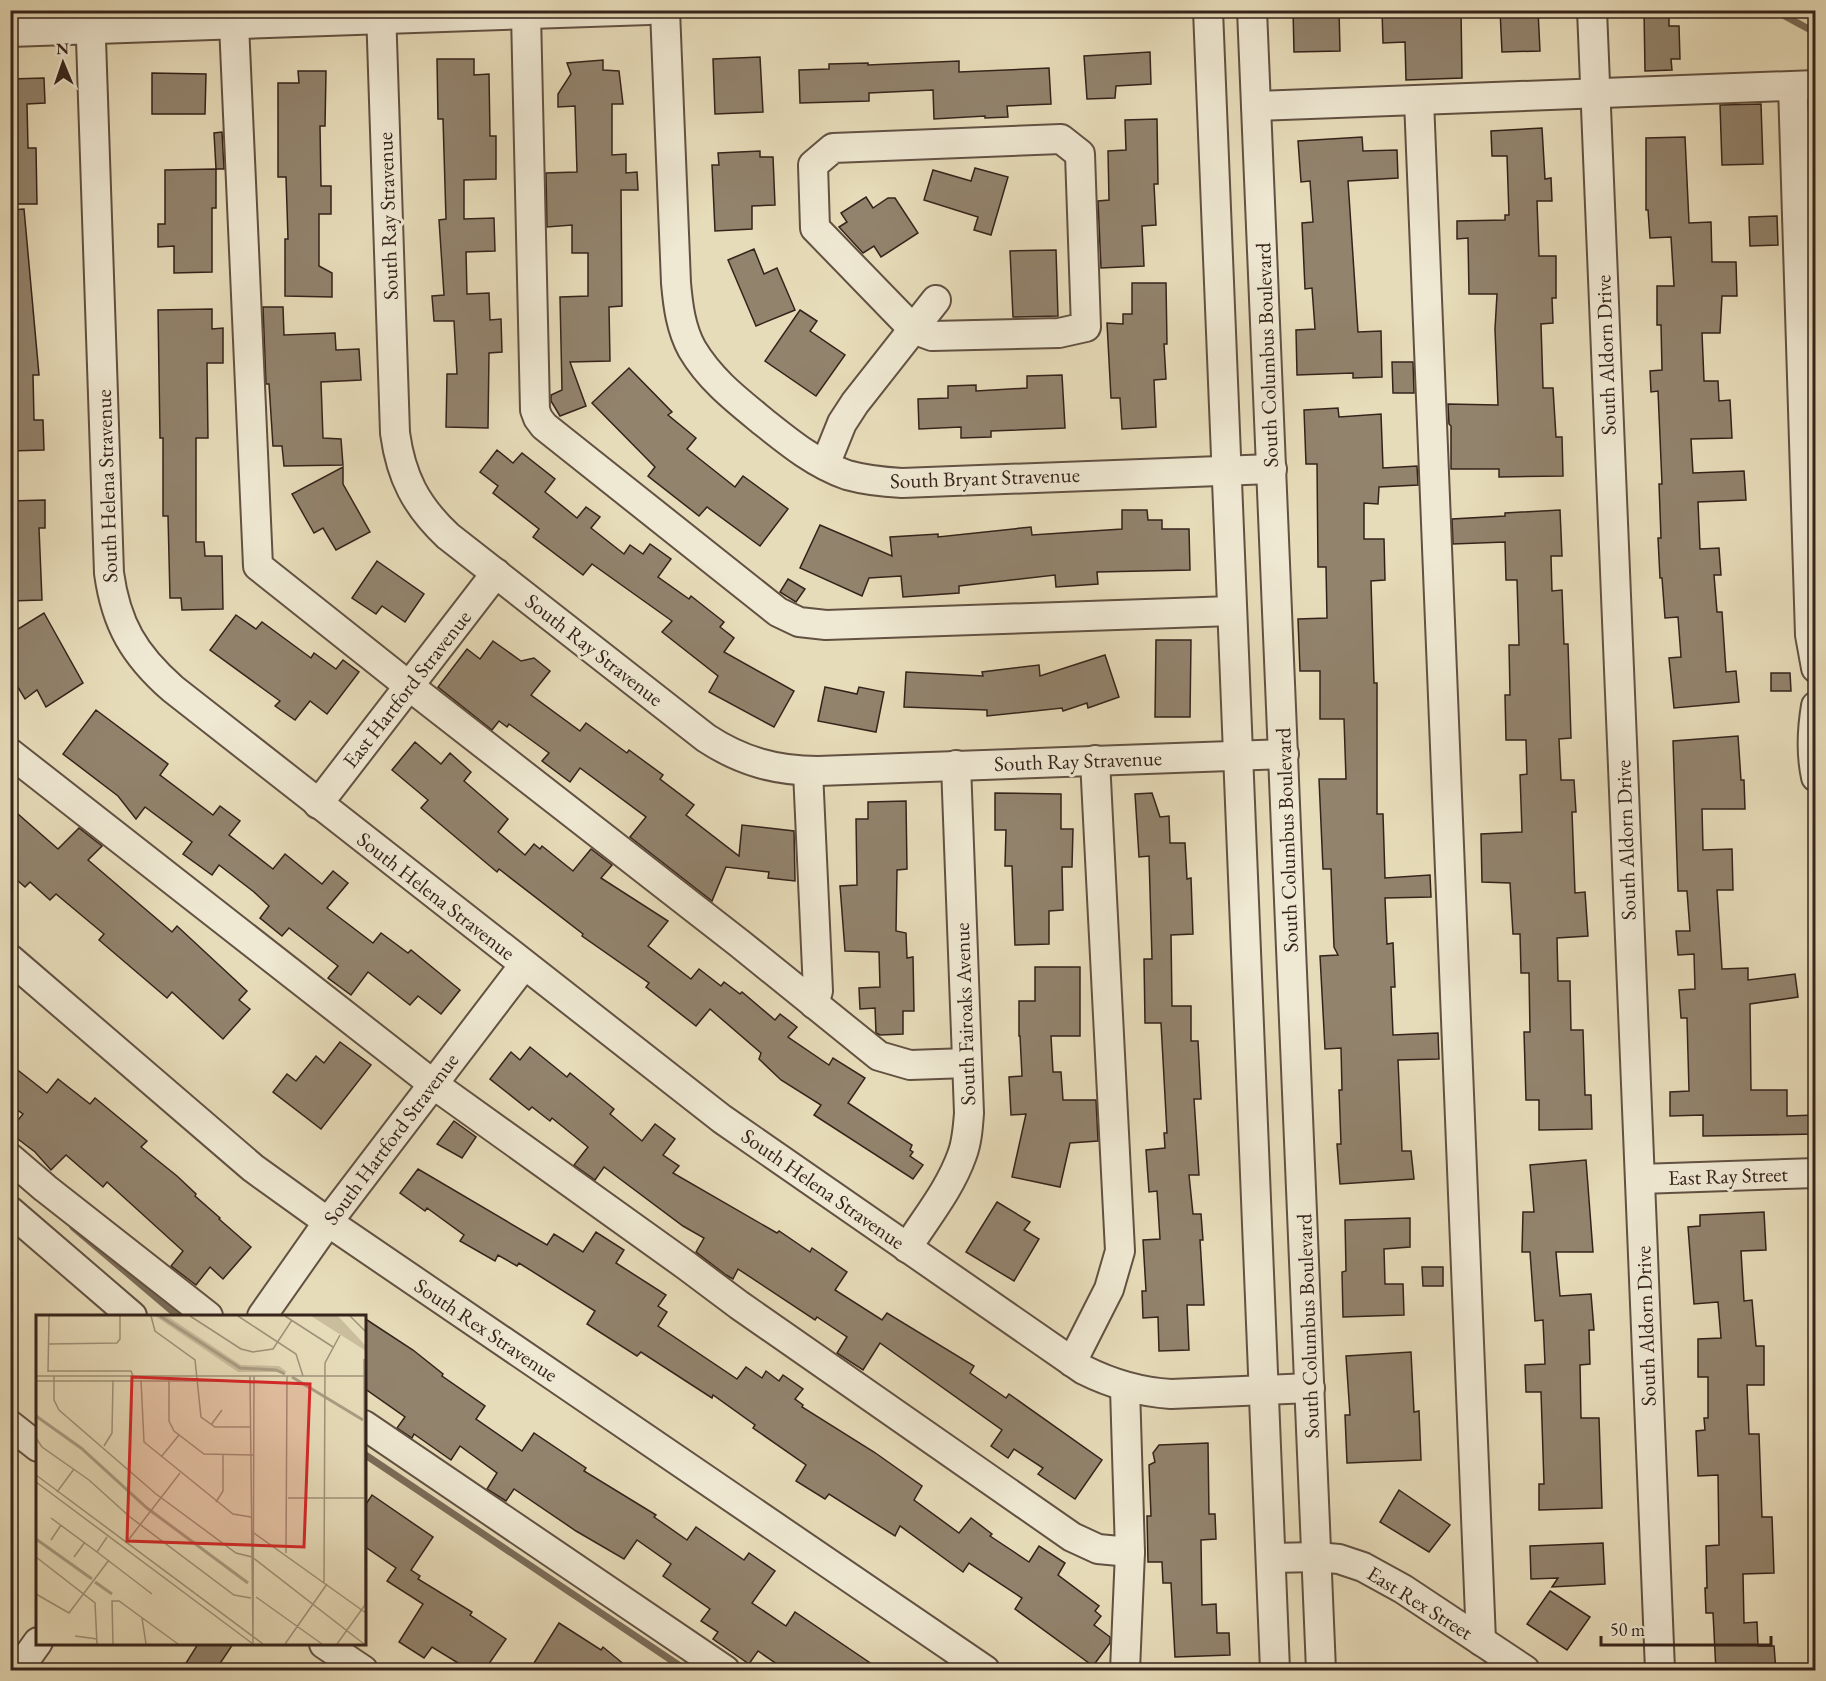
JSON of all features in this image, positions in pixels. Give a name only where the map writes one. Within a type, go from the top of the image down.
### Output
[{"type":"street","points":[[10,32],[90,20],[234,24],[381,15],[649,10]]},
{"type":"street","name":"South Bryant Stravenue","points":[[665,10],[676,283],[683,328],[692,348],[717,383],[793,445],[825,465],[846,474],[865,479],[902,483],[1272,469]]},
{"type":"street","points":[[1208,10],[1275,1671]]},
{"type":"street","name":"South Columbus Boulevard","points":[[1252,10],[1321,1671]]},
{"type":"street","name":"South Aldorn Drive","points":[[1592,10],[1660,1671]]},
{"type":"street","points":[[526,14],[535,410],[544,426],[778,612],[799,622],[826,625],[1232,611]]},
{"type":"street","name":"South Ray Stravenue","points":[[381,15],[394,421],[403,474],[412,492],[435,524],[722,749],[739,758],[759,764],[779,769],[808,771],[1284,754]]},
{"type":"street","name":"South Helena Stravenue","points":[[90,20],[108,573],[115,606],[128,639],[156,675],[722,1119],[1072,1362],[1103,1380],[1125,1388],[1171,1394],[1311,1388]]},
{"type":"street","points":[[234,24],[258,566],[879,1056],[910,1065],[967,1063]]},
{"type":"street","points":[[1256,106],[1804,85],[1810,635],[1815,668]]},
{"type":"street","points":[[1419,100],[1481,1641]]},
{"type":"street","points":[[1061,139],[1080,154],[1086,327],[1059,333],[932,336],[913,329],[815,228],[813,165],[833,148],[1061,139]]},
{"type":"street","points":[[825,465],[842,423],[855,403],[936,300]]},
{"type":"street","name":"East Hartford Stravenue","points":[[318,804],[496,573]]},
{"type":"street","points":[[1815,706],[1812,730],[1815,777]]},
{"type":"street","points":[[10,753],[433,1084],[739,1305],[1072,1537],[1098,1549],[1130,1552]]},
{"type":"street","points":[[1072,1362],[1109,1289],[1120,1251],[1095,760]]},
{"type":"street","name":"South Fairoaks Avenue","points":[[907,1248],[945,1189],[963,1153],[969,1113],[956,765]]},
{"type":"street","points":[[808,771],[818,991],[814,1004]]},
{"type":"street","name":"South Rex Stravenue","points":[[10,959],[253,1168],[328,1222],[985,1671]]},
{"type":"street","name":"South Hartford Stravenue","points":[[263,1315],[328,1222],[524,964]]},
{"type":"street","points":[[10,1158],[205,1315]]},
{"type":"street","name":"East Ray Street","points":[[1640,1179],[1815,1173]]},
{"type":"street","points":[[10,1211],[130,1315]]},
{"type":"street","points":[[1125,1388],[1130,1552],[1125,1671]]},
{"type":"street","points":[[10,1425],[36,1445]]},
{"type":"street","points":[[366,1426],[725,1671]]},
{"type":"street","name":"East Rex Street","points":[[1271,1558],[1317,1557],[1363,1567],[1403,1588],[1525,1671]]},
{"type":"street","points":[[18,1671],[36,1645]]},
{"type":"street","points":[[325,1645],[363,1671]]},
{"type":"building","points":[[1293,10],[1339,10],[1340,51],[1294,52]]},
{"type":"building","points":[[1382,10],[1461,10],[1462,78],[1406,80],[1405,42],[1383,43]]},
{"type":"building","points":[[1500,10],[1538,10],[1540,51],[1502,52]]},
{"type":"building","points":[[1644,10],[1669,10],[1669,26],[1679,26],[1680,59],[1671,59],[1672,70],[1645,71]]},
{"type":"building","points":[[1150,52],[1151,84],[1116,86],[1115,98],[1087,99],[1084,56]]},
{"type":"building","points":[[760,57],[763,112],[715,114],[713,59]]},
{"type":"building","points":[[437,59],[474,59],[474,75],[489,74],[490,136],[496,136],[496,179],[464,180],[464,219],[494,218],[495,251],[466,252],[467,294],[489,293],[490,320],[501,319],[502,352],[489,353],[488,428],[446,427],[447,374],[457,374],[454,321],[434,321],[432,296],[444,295],[439,220],[446,219],[443,119],[438,119]]},
{"type":"building","points":[[603,60],[603,70],[619,71],[623,104],[612,104],[612,155],[626,154],[626,173],[637,172],[638,190],[621,190],[622,306],[609,307],[610,361],[570,362],[586,406],[560,416],[551,401],[551,395],[562,390],[560,297],[588,296],[588,253],[572,253],[572,225],[547,227],[546,173],[577,172],[575,106],[558,107],[558,94],[571,74],[567,63]]},
{"type":"building","points":[[959,61],[959,72],[1049,68],[1051,104],[1007,106],[1008,117],[934,119],[933,90],[869,93],[869,101],[800,103],[799,70],[829,69],[829,64],[868,63],[868,65]]},
{"type":"building","points":[[298,71],[326,71],[325,126],[320,126],[321,186],[331,186],[331,214],[319,214],[319,266],[332,273],[332,297],[285,296],[285,239],[288,239],[286,177],[278,177],[278,83],[299,83]]},
{"type":"building","points":[[152,73],[206,74],[205,114],[152,114]]},
{"type":"building","points":[[44,78],[45,103],[27,104],[28,148],[36,148],[37,204],[10,204],[10,79]]},
{"type":"building","points":[[1761,104],[1763,164],[1722,165],[1720,105]]},
{"type":"building","points":[[1157,119],[1158,184],[1154,184],[1156,225],[1142,226],[1144,266],[1101,268],[1098,201],[1109,200],[1108,151],[1126,150],[1125,120]]},
{"type":"building","points":[[1542,128],[1545,179],[1551,178],[1552,201],[1537,201],[1539,256],[1556,256],[1556,298],[1552,298],[1553,323],[1541,324],[1543,388],[1553,388],[1556,437],[1562,437],[1563,476],[1499,477],[1499,469],[1451,469],[1451,426],[1448,404],[1498,405],[1495,329],[1497,294],[1469,294],[1468,238],[1457,239],[1457,221],[1505,220],[1505,215],[1509,215],[1507,156],[1492,156],[1491,131]]},
{"type":"building","points":[[222,132],[224,169],[216,169],[214,133]]},
{"type":"building","points":[[1362,137],[1363,151],[1397,150],[1398,178],[1348,181],[1358,332],[1381,331],[1382,377],[1353,378],[1353,373],[1297,375],[1296,330],[1315,329],[1312,288],[1305,289],[1302,223],[1313,222],[1310,181],[1301,182],[1298,141]]},
{"type":"building","points":[[1685,137],[1689,223],[1711,222],[1712,262],[1736,262],[1737,296],[1722,296],[1720,333],[1702,333],[1704,381],[1718,381],[1719,401],[1730,400],[1732,438],[1691,439],[1693,473],[1744,471],[1746,500],[1698,502],[1700,549],[1719,548],[1721,575],[1714,575],[1717,612],[1722,612],[1726,672],[1736,671],[1739,702],[1674,708],[1669,658],[1681,657],[1678,617],[1665,618],[1662,578],[1660,578],[1659,484],[1662,484],[1658,391],[1651,392],[1650,371],[1662,370],[1661,325],[1657,325],[1657,286],[1674,286],[1671,237],[1650,238],[1648,210],[1646,210],[1646,138]]},
{"type":"building","points":[[760,151],[760,157],[773,157],[775,205],[752,206],[752,229],[715,231],[712,165],[719,165],[718,153]]},
{"type":"building","points":[[975,168],[1008,177],[991,235],[974,230],[978,217],[924,200],[933,170],[971,181]]},
{"type":"building","points":[[216,169],[216,208],[212,208],[212,272],[174,273],[174,246],[158,247],[158,224],[165,224],[165,170]]},
{"type":"building","points":[[866,197],[873,208],[888,198],[895,198],[918,233],[881,257],[874,246],[863,253],[839,227],[847,222],[841,213]]},
{"type":"building","points":[[24,209],[39,375],[33,375],[34,420],[43,420],[44,450],[10,451],[10,210]]},
{"type":"building","points":[[1777,216],[1778,245],[1750,246],[1749,217]]},
{"type":"building","points":[[754,249],[764,274],[777,268],[795,310],[756,326],[728,260]]},
{"type":"building","points":[[1056,250],[1058,316],[1013,317],[1010,251]]},
{"type":"building","points":[[1132,283],[1166,283],[1167,344],[1164,344],[1166,379],[1154,380],[1156,427],[1122,429],[1120,398],[1111,398],[1107,323],[1123,324],[1123,314],[1132,314]]},
{"type":"building","points":[[263,307],[283,307],[284,335],[335,333],[336,350],[359,349],[361,380],[321,382],[323,438],[341,439],[343,465],[284,466],[282,446],[273,446],[269,384],[266,384]]},
{"type":"building","points":[[212,309],[212,329],[223,328],[223,363],[207,363],[208,438],[196,438],[196,542],[204,542],[205,556],[222,556],[223,609],[182,610],[181,598],[170,598],[168,516],[163,516],[163,438],[160,438],[158,310]]},
{"type":"building","points":[[800,310],[817,321],[810,331],[845,355],[816,396],[765,361]]},
{"type":"building","points":[[1392,362],[1413,362],[1414,393],[1393,393]]},
{"type":"building","points":[[629,368],[672,412],[668,415],[696,438],[687,449],[735,487],[743,476],[788,509],[760,546],[707,507],[699,516],[648,476],[655,467],[592,403]]},
{"type":"building","points":[[1062,375],[1065,428],[991,431],[991,437],[961,438],[961,427],[919,429],[918,399],[948,398],[948,386],[976,385],[976,391],[1027,388],[1027,376]]},
{"type":"building","points":[[1338,408],[1339,417],[1381,414],[1383,468],[1417,466],[1418,485],[1379,487],[1378,504],[1364,503],[1364,539],[1384,539],[1385,580],[1371,581],[1374,683],[1377,683],[1377,814],[1383,814],[1385,878],[1430,875],[1431,897],[1385,898],[1387,944],[1393,943],[1395,987],[1391,987],[1393,1035],[1438,1033],[1439,1059],[1398,1060],[1402,1151],[1411,1151],[1414,1179],[1340,1184],[1337,1144],[1341,1144],[1339,1090],[1342,1090],[1341,1048],[1325,1049],[1320,956],[1338,955],[1334,947],[1331,869],[1323,869],[1319,779],[1346,779],[1344,719],[1320,719],[1320,671],[1300,671],[1298,619],[1327,618],[1326,567],[1318,567],[1317,464],[1306,464],[1304,410]]},
{"type":"building","points":[[497,450],[513,463],[522,453],[555,479],[545,492],[577,518],[586,507],[600,517],[591,528],[624,554],[630,545],[643,554],[650,544],[671,559],[658,577],[689,599],[691,596],[724,622],[720,627],[734,638],[724,652],[794,691],[774,727],[709,692],[718,676],[662,632],[672,621],[592,564],[583,575],[533,537],[539,529],[493,493],[498,486],[480,472]]},
{"type":"building","points":[[343,467],[343,484],[370,532],[336,550],[323,528],[314,533],[292,494]]},
{"type":"building","points":[[45,500],[45,528],[39,528],[42,600],[10,601],[10,501]]},
{"type":"building","points":[[1122,510],[1147,510],[1148,520],[1162,520],[1162,529],[1189,529],[1190,570],[1097,572],[1098,584],[1056,587],[1055,575],[959,586],[959,593],[903,597],[901,576],[869,578],[862,596],[800,568],[820,525],[892,556],[890,537],[938,534],[938,537],[1031,527],[1032,535],[1122,529]]},
{"type":"building","points":[[1560,510],[1562,556],[1551,556],[1552,591],[1562,590],[1564,644],[1568,644],[1571,738],[1559,739],[1561,780],[1574,780],[1576,812],[1572,812],[1575,893],[1585,892],[1588,936],[1557,938],[1558,981],[1570,981],[1571,1030],[1583,1030],[1585,1095],[1591,1095],[1592,1129],[1539,1130],[1539,1100],[1526,1100],[1524,1032],[1530,1032],[1529,973],[1521,973],[1520,934],[1513,934],[1510,883],[1482,882],[1481,834],[1522,832],[1520,775],[1527,774],[1526,740],[1506,740],[1505,695],[1510,695],[1509,645],[1519,645],[1517,580],[1506,580],[1505,542],[1453,544],[1452,519]]},
{"type":"building","points":[[377,561],[424,594],[405,622],[382,606],[376,614],[352,598]]},
{"type":"building","points":[[788,579],[805,589],[796,602],[780,592]]},
{"type":"building","points":[[44,613],[83,683],[46,707],[37,690],[25,699],[10,674],[10,634]]},
{"type":"building","points":[[236,615],[256,629],[262,622],[311,658],[314,653],[336,669],[343,660],[359,672],[327,714],[310,701],[295,720],[275,706],[280,701],[210,650]]},
{"type":"building","points":[[1156,640],[1191,640],[1190,717],[1155,717]]},
{"type":"building","points":[[493,641],[521,661],[534,658],[550,671],[531,695],[580,731],[586,723],[627,753],[629,750],[663,775],[660,779],[694,805],[686,815],[739,856],[742,825],[794,831],[795,881],[768,878],[769,872],[726,867],[712,901],[630,837],[646,817],[580,768],[570,782],[542,761],[549,753],[509,724],[507,727],[499,721],[492,730],[438,687],[467,649],[480,659]]},
{"type":"building","points":[[1105,655],[1119,697],[1088,708],[1087,703],[1063,711],[1062,708],[987,716],[987,710],[904,707],[906,672],[983,676],[982,672],[1039,665],[1040,676]]},
{"type":"building","points":[[1771,673],[1790,673],[1791,691],[1771,691]]},
{"type":"building","points":[[825,687],[857,694],[859,687],[884,692],[876,732],[818,721]]},
{"type":"building","points":[[96,710],[168,764],[160,775],[213,815],[220,806],[240,821],[229,835],[273,869],[285,854],[322,884],[333,871],[348,883],[327,908],[373,943],[381,933],[408,953],[411,950],[460,990],[441,1014],[418,996],[410,1005],[368,972],[351,995],[328,978],[338,966],[289,928],[282,936],[260,918],[269,906],[254,892],[219,865],[212,875],[183,854],[192,842],[145,807],[136,819],[118,796],[63,754]]},
{"type":"building","points":[[1738,736],[1745,809],[1702,809],[1703,850],[1732,849],[1733,890],[1717,890],[1722,969],[1748,968],[1748,980],[1795,974],[1798,997],[1750,1004],[1751,1090],[1787,1090],[1787,1116],[1815,1115],[1815,1134],[1703,1136],[1703,1115],[1670,1116],[1670,1092],[1689,1091],[1687,1018],[1681,1018],[1679,990],[1695,989],[1694,954],[1678,955],[1676,931],[1690,931],[1687,891],[1678,891],[1673,741]]},
{"type":"building","points":[[415,742],[441,764],[450,753],[471,772],[464,781],[508,819],[498,832],[525,855],[534,844],[540,849],[542,846],[573,871],[591,849],[612,865],[601,878],[668,921],[648,946],[691,979],[699,969],[721,986],[724,982],[740,994],[742,992],[775,1020],[780,1014],[797,1027],[788,1037],[829,1065],[833,1058],[865,1078],[848,1103],[912,1145],[910,1150],[913,1152],[910,1156],[923,1165],[913,1179],[814,1115],[821,1105],[781,1080],[759,1059],[761,1053],[710,1009],[696,1026],[646,987],[649,983],[582,936],[583,934],[499,869],[497,872],[421,808],[428,800],[392,770]]},
{"type":"building","points":[[995,793],[1061,794],[1061,829],[1073,829],[1072,867],[1062,867],[1063,910],[1049,911],[1049,944],[1015,945],[1012,866],[1005,866],[1006,830],[995,830]]},
{"type":"building","points":[[1152,793],[1160,817],[1169,816],[1170,843],[1185,843],[1187,879],[1191,878],[1193,934],[1171,935],[1172,1006],[1191,1006],[1191,1041],[1198,1041],[1201,1099],[1194,1099],[1199,1175],[1189,1175],[1193,1214],[1201,1214],[1203,1240],[1200,1240],[1204,1305],[1187,1305],[1189,1350],[1159,1351],[1158,1317],[1143,1318],[1142,1291],[1146,1291],[1143,1240],[1160,1239],[1157,1191],[1149,1192],[1146,1150],[1165,1148],[1164,1133],[1167,1133],[1161,1023],[1145,1023],[1144,959],[1152,959],[1149,856],[1139,857],[1135,794]]},
{"type":"building","points":[[906,801],[907,869],[897,870],[896,931],[906,933],[907,958],[913,957],[914,1011],[903,1011],[903,1034],[880,1035],[876,1033],[875,1008],[860,1009],[859,988],[880,987],[879,952],[845,951],[840,886],[857,885],[856,819],[868,819],[868,802]]},
{"type":"building","points":[[10,807],[58,849],[79,828],[102,846],[88,860],[172,932],[177,926],[247,991],[239,1000],[250,1009],[223,1039],[172,992],[167,998],[99,940],[104,934],[56,894],[50,900],[30,882],[25,887],[10,874]]},
{"type":"building","points":[[1035,967],[1080,967],[1080,1036],[1051,1036],[1053,1072],[1061,1072],[1063,1100],[1096,1100],[1098,1141],[1070,1143],[1060,1187],[1012,1177],[1026,1114],[1011,1115],[1009,1077],[1022,1076],[1019,1001],[1035,1001]]},
{"type":"building","points":[[340,1042],[371,1065],[321,1129],[273,1092],[287,1074],[296,1081],[316,1056],[324,1063]]},
{"type":"building","points":[[530,1047],[567,1077],[570,1073],[614,1109],[610,1114],[642,1141],[655,1124],[675,1139],[663,1155],[679,1166],[673,1173],[777,1233],[779,1231],[810,1252],[812,1248],[847,1272],[835,1290],[882,1320],[887,1313],[974,1366],[970,1373],[1006,1398],[1009,1394],[1102,1460],[1075,1499],[1038,1474],[1043,1468],[1014,1449],[1008,1458],[991,1446],[1002,1430],[880,1343],[863,1370],[837,1353],[847,1337],[817,1317],[815,1320],[738,1269],[733,1279],[726,1275],[696,1252],[704,1238],[683,1226],[604,1167],[595,1180],[574,1165],[588,1147],[552,1118],[550,1121],[532,1107],[529,1110],[490,1079],[511,1052],[520,1060]]},
{"type":"building","points":[[10,1064],[47,1093],[58,1079],[90,1104],[95,1098],[147,1141],[141,1147],[177,1176],[196,1194],[195,1196],[251,1247],[223,1279],[210,1267],[196,1285],[171,1266],[183,1251],[107,1182],[103,1187],[66,1155],[51,1170],[35,1152],[10,1133],[23,1114],[10,1105]]},
{"type":"building","points":[[454,1121],[476,1137],[462,1158],[437,1144]]},
{"type":"building","points":[[1586,1160],[1593,1252],[1556,1252],[1560,1296],[1591,1294],[1594,1330],[1589,1330],[1590,1364],[1580,1365],[1581,1418],[1599,1418],[1602,1508],[1539,1510],[1539,1484],[1544,1484],[1541,1392],[1526,1392],[1525,1365],[1545,1364],[1543,1320],[1535,1321],[1530,1252],[1522,1252],[1523,1212],[1534,1212],[1530,1165]]},
{"type":"building","points":[[418,1169],[547,1245],[554,1234],[583,1252],[596,1232],[624,1250],[616,1263],[666,1295],[658,1306],[667,1312],[658,1326],[737,1379],[746,1367],[762,1378],[766,1371],[779,1381],[783,1375],[803,1389],[795,1399],[803,1405],[802,1407],[874,1452],[922,1486],[914,1500],[959,1533],[971,1518],[992,1534],[990,1536],[1029,1562],[1039,1546],[1065,1563],[1058,1575],[1099,1606],[1095,1611],[1101,1616],[1094,1625],[1110,1637],[1110,1643],[1093,1666],[1015,1609],[1022,1598],[969,1563],[963,1572],[900,1526],[895,1536],[829,1494],[825,1499],[796,1481],[806,1465],[753,1428],[755,1425],[713,1395],[712,1398],[641,1352],[637,1356],[587,1324],[595,1311],[519,1263],[517,1266],[498,1255],[495,1261],[460,1241],[464,1235],[427,1208],[425,1211],[400,1193]]},
{"type":"building","points":[[997,1202],[1030,1222],[1024,1230],[1039,1239],[1014,1281],[966,1252]]},
{"type":"building","points":[[1764,1212],[1766,1250],[1741,1251],[1744,1301],[1752,1300],[1756,1346],[1764,1346],[1764,1385],[1747,1385],[1749,1434],[1759,1434],[1762,1517],[1772,1517],[1774,1573],[1743,1574],[1744,1623],[1757,1622],[1758,1646],[1774,1646],[1776,1671],[1716,1671],[1713,1613],[1706,1613],[1705,1588],[1707,1588],[1706,1546],[1719,1545],[1718,1475],[1698,1476],[1696,1431],[1705,1430],[1704,1418],[1708,1418],[1708,1377],[1698,1377],[1698,1339],[1721,1338],[1718,1302],[1694,1304],[1688,1227],[1700,1226],[1700,1215]]},
{"type":"building","points":[[1410,1218],[1410,1247],[1384,1249],[1385,1284],[1403,1284],[1404,1315],[1343,1317],[1342,1272],[1346,1271],[1345,1220]]},
{"type":"building","points":[[1422,1267],[1443,1267],[1443,1286],[1423,1286]]},
{"type":"building","points":[[366,1319],[413,1350],[443,1374],[442,1376],[485,1406],[476,1419],[522,1451],[534,1433],[586,1468],[584,1471],[656,1515],[654,1517],[687,1540],[696,1527],[744,1560],[749,1553],[775,1571],[752,1603],[786,1626],[795,1612],[882,1671],[787,1671],[758,1651],[749,1664],[713,1639],[718,1632],[701,1621],[710,1609],[663,1576],[671,1564],[637,1540],[624,1559],[576,1531],[514,1489],[506,1501],[487,1489],[497,1473],[460,1446],[451,1460],[414,1434],[412,1438],[397,1428],[405,1417],[366,1389]]},
{"type":"building","points":[[1411,1352],[1414,1412],[1419,1411],[1421,1460],[1347,1463],[1345,1415],[1350,1415],[1346,1356]]},
{"type":"building","points":[[1208,1443],[1209,1514],[1215,1514],[1216,1539],[1201,1540],[1202,1605],[1216,1604],[1217,1633],[1229,1633],[1230,1655],[1175,1657],[1171,1583],[1163,1583],[1162,1562],[1148,1562],[1147,1516],[1151,1516],[1149,1465],[1155,1462],[1153,1453],[1159,1445]]},
{"type":"building","points":[[1399,1490],[1450,1525],[1429,1552],[1380,1522]]},
{"type":"building","points":[[372,1495],[433,1537],[411,1570],[420,1576],[418,1579],[472,1612],[470,1615],[506,1639],[484,1671],[471,1671],[432,1647],[424,1658],[399,1642],[423,1604],[387,1581],[396,1568],[366,1547],[366,1504]]},
{"type":"building","points":[[1603,1543],[1605,1584],[1552,1587],[1558,1578],[1531,1579],[1530,1546]]},
{"type":"building","points":[[1550,1591],[1590,1617],[1567,1650],[1527,1624]]},
{"type":"building","points":[[559,1623],[601,1650],[603,1647],[632,1671],[529,1671]]},
{"type":"building","points":[[197,1645],[232,1645],[215,1671],[181,1671]]},
{"type":"waterway","points":[[1774,10],[1816,33]]},
{"type":"waterway","points":[[73,1227],[177,1315]]},
{"type":"waterway","points":[[366,1455],[686,1670]]}]
